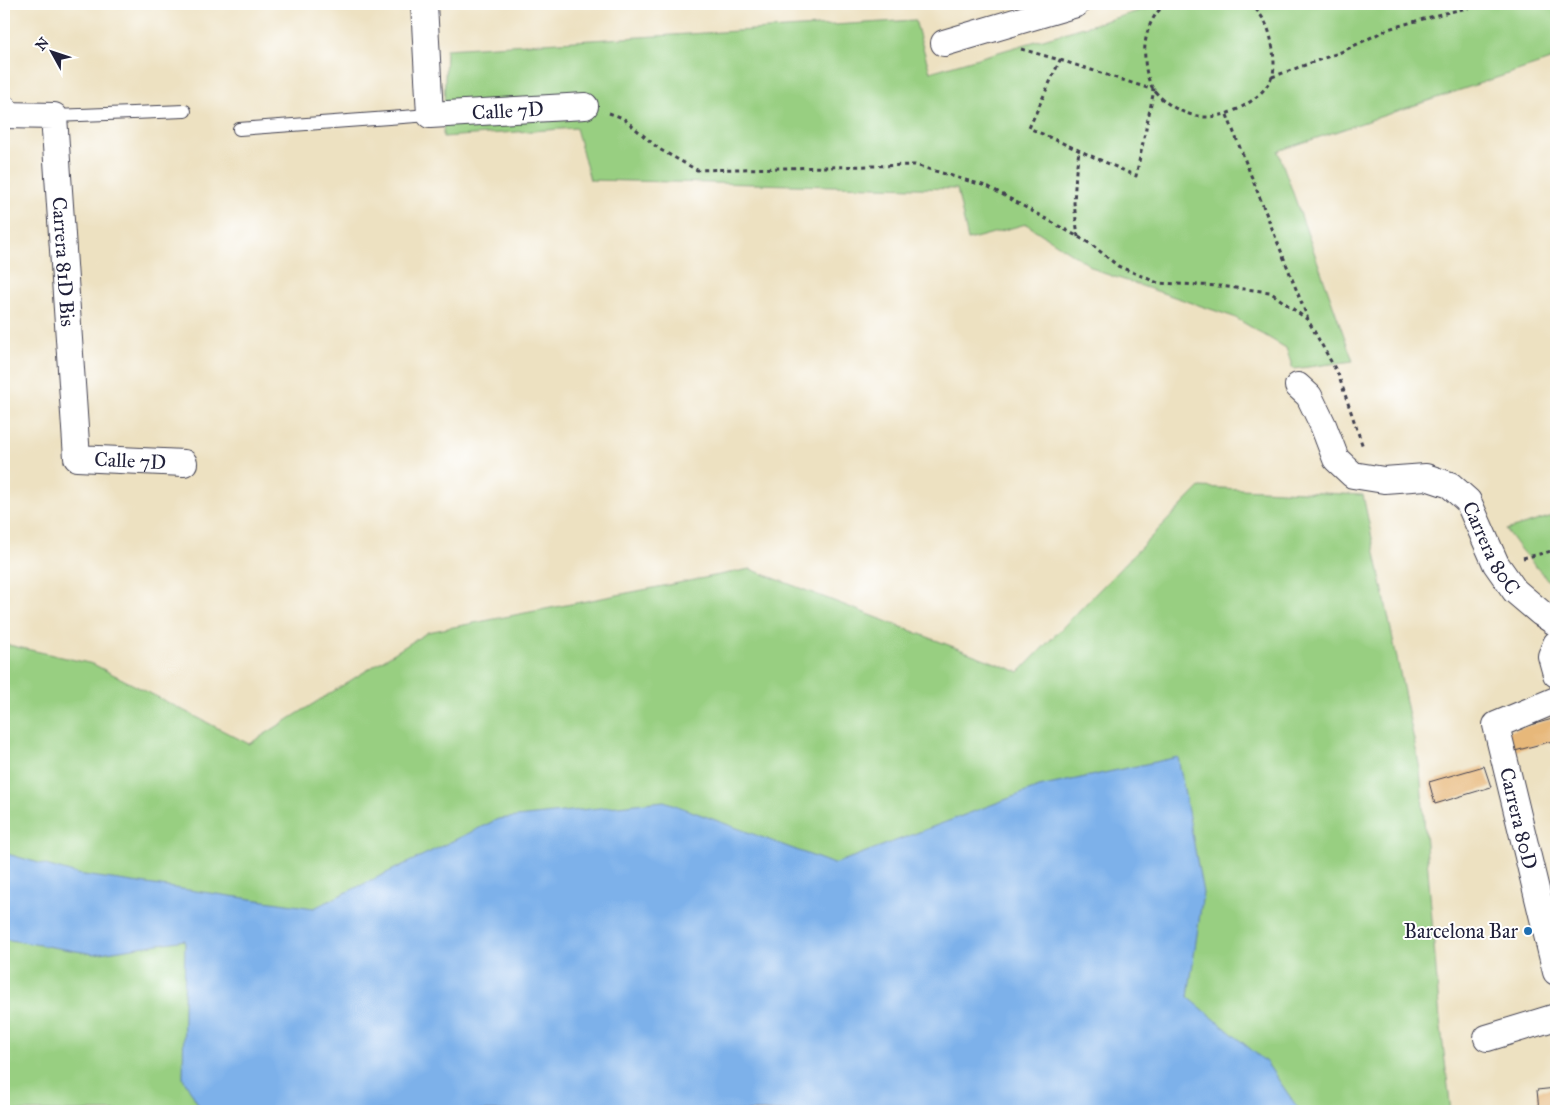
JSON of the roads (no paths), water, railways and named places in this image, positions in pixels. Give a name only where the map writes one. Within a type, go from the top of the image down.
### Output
[{"type":"street","points":[[424,4],[430,114]]},
{"type":"street","points":[[944,42],[1076,4]]},
{"type":"street","name":"Calle 7D","points":[[430,114],[585,106]]},
{"type":"street","points":[[4,108],[4,115],[54,116]]},
{"type":"street","name":"Carrera 81D Bis","points":[[54,116],[77,458]]},
{"type":"street","name":"Carrera 80C","points":[[1298,386],[1309,396],[1336,459],[1353,475],[1384,480],[1426,477],[1450,484],[1468,502],[1496,564],[1515,591],[1556,623]]},
{"type":"street","name":"Calle 7D","points":[[77,458],[184,463]]},
{"type":"street","points":[[1556,644],[1551,656],[1556,674]]},
{"type":"street","name":"Carrera 80D","points":[[1556,700],[1496,725],[1556,972]]},
{"type":"street","points":[[1487,1038],[1556,1017]]},
{"type":"lane","points":[[54,116],[185,111]]},
{"type":"lane","points":[[239,128],[430,114]]},
{"type":"water","points":[[1178,757],[1203,893],[1188,997],[1266,1062],[1300,1111],[202,1111],[183,1078],[185,940],[94,954],[4,939],[4,853],[77,874],[314,908],[498,819],[664,801],[834,864],[1039,787]]},
{"type":"place","name":"Barcelona Bar","points":[[1528,931]]}]
